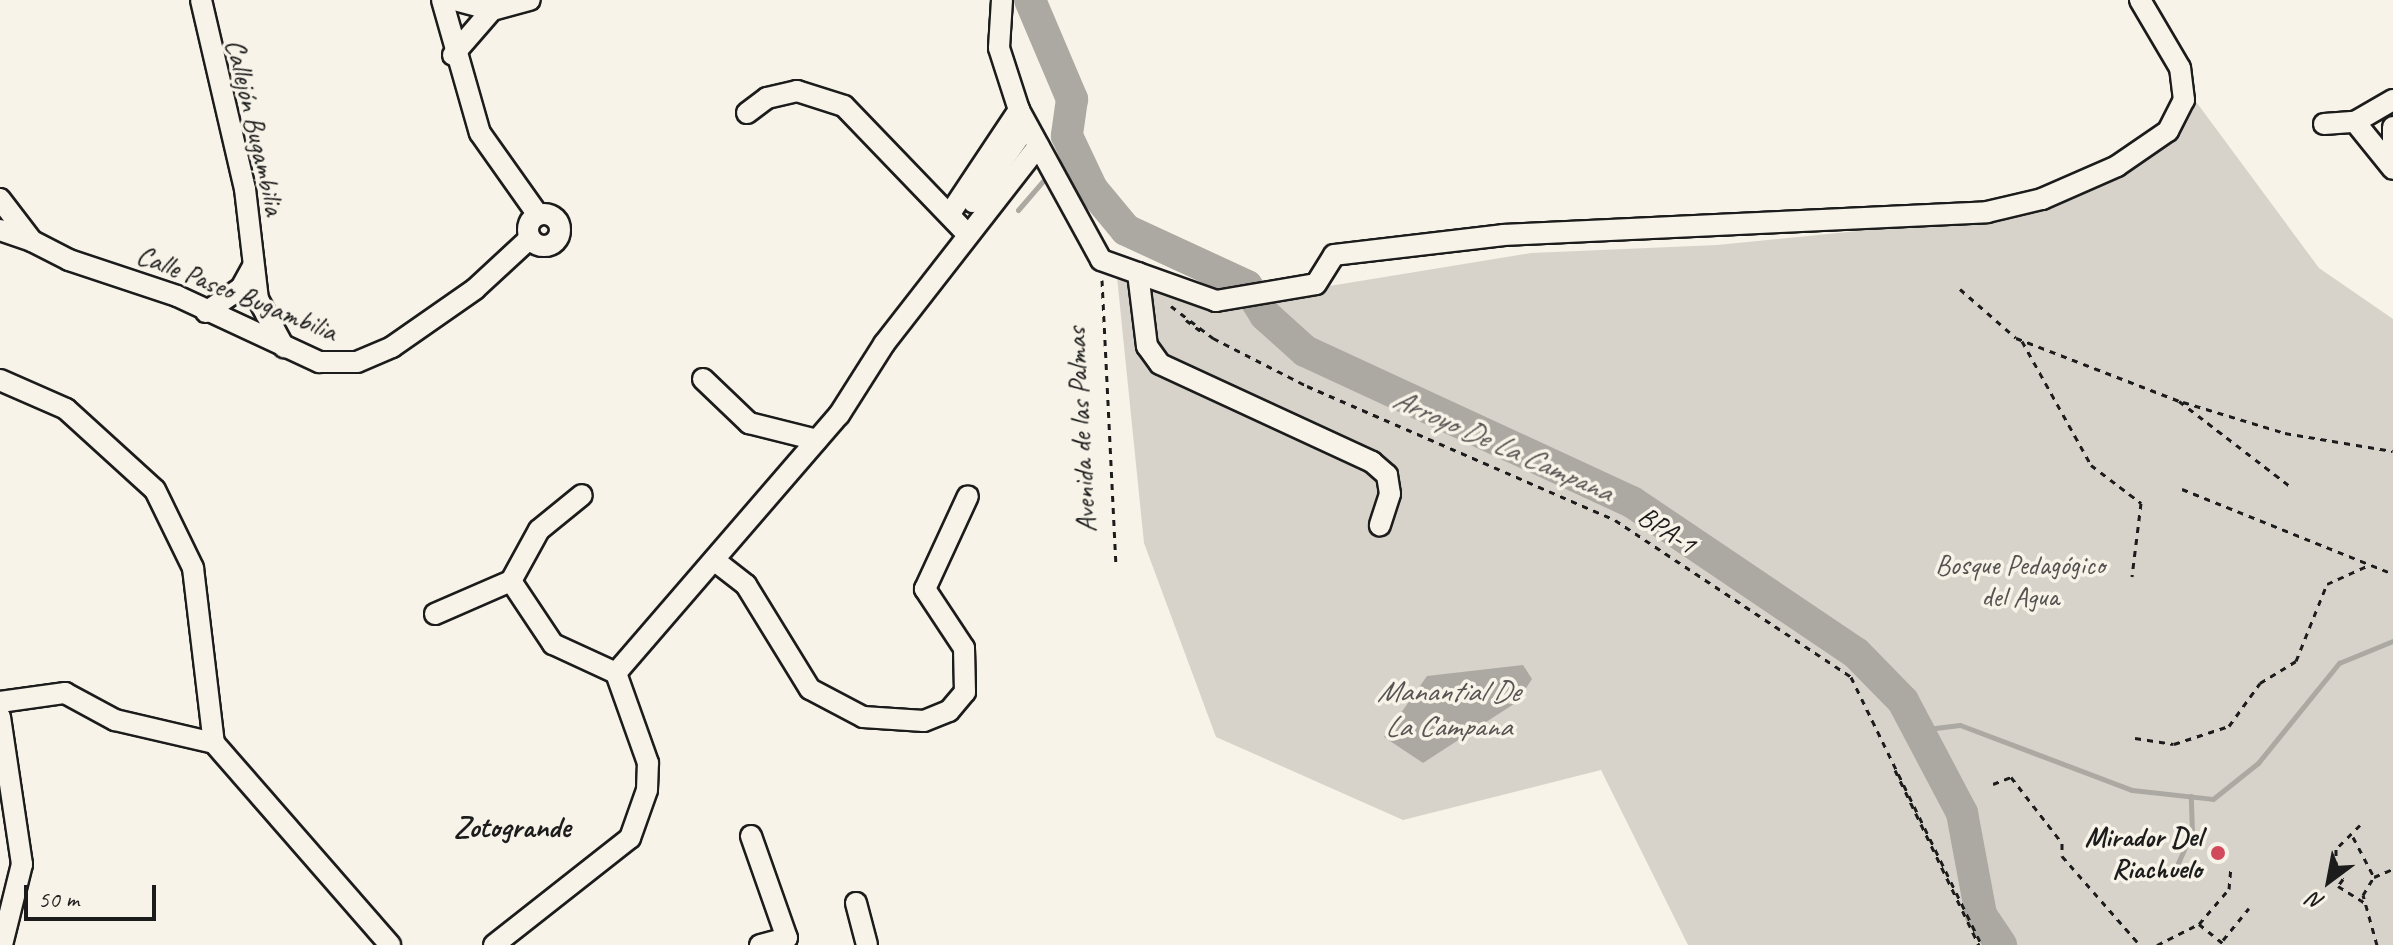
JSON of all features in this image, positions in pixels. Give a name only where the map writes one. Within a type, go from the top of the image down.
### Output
[{"type":"street","name":"Callejón Bugambilia","points":[[201,0],[245,189],[261,310],[285,348]]},
{"type":"street","points":[[442,0],[453,55],[480,133],[538,215]]},
{"type":"street","points":[[455,0],[492,10],[530,0]]},
{"type":"street","points":[[1002,0],[999,48],[1023,118],[1101,260],[1140,281],[1216,301],[1316,284],[1334,255],[1503,235],[1987,212],[2042,199],[2117,166],[2155,140],[2184,100],[2180,68],[2140,0]]},
{"type":"street","points":[[453,55],[492,10]]},
{"type":"street","points":[[747,113],[767,98],[797,91],[844,106],[959,223]]},
{"type":"street","points":[[2324,124],[2355,122],[2393,100]]},
{"type":"street","points":[[616,673],[817,440],[959,223],[1023,118]]},
{"type":"street","points":[[2355,122],[2393,167]]},
{"type":"street","points":[[2393,127],[2393,167]]},
{"type":"street","points":[[959,223],[1042,153]]},
{"type":"street","points":[[0,199],[32,241]]},
{"type":"street","points":[[538,215],[551,215],[560,232],[547,246],[530,238],[538,215]]},
{"type":"street","name":"Calle Paseo Bugambilia","points":[[0,230],[206,312],[285,348],[339,363],[392,347],[475,289],[530,238]]},
{"type":"street","points":[[206,312],[241,288],[253,266]]},
{"type":"street","points":[[1140,281],[1147,346],[1160,364],[1372,462],[1387,475],[1390,494],[1380,525]]},
{"type":"street","points":[[703,379],[749,423],[817,440]]},
{"type":"street","points":[[0,380],[66,409],[118,451],[162,502],[193,568],[214,743],[390,945]]},
{"type":"street","points":[[435,614],[511,581],[539,530],[582,495]]},
{"type":"street","points":[[714,560],[746,585],[810,689],[863,717],[924,721],[949,711],[967,681],[964,648],[925,589],[968,496]]},
{"type":"street","points":[[494,945],[630,838],[647,790],[648,763],[616,673],[553,644],[511,581]]},
{"type":"street","points":[[0,702],[65,693],[115,720],[214,743]]},
{"type":"street","points":[[0,717],[22,864],[2,945]]},
{"type":"street","points":[[751,836],[787,938],[760,945]]},
{"type":"street","points":[[856,903],[867,945]]},
{"type":"path","points":[[1140,281],[1212,339],[1305,386],[1615,522],[1832,664],[1858,691],[1980,945]]},
{"type":"path","points":[[1960,289],[2021,340],[2179,401],[2285,433],[2393,451]]},
{"type":"path","name":"Avenida de las Palmas","points":[[1102,293],[1116,564]]},
{"type":"path","points":[[2021,340],[2091,465],[2141,503],[2132,576]]},
{"type":"path","points":[[2179,401],[2291,487]]},
{"type":"path","points":[[2182,489],[2305,534],[2316,547],[2393,574]]},
{"type":"path","points":[[2135,738],[2174,744],[2229,726],[2260,683],[2296,661],[2327,584],[2367,566]]},
{"type":"path","points":[[1993,784],[2011,777],[2062,843],[2062,856],[2140,945]]},
{"type":"path","points":[[2360,825],[2336,849],[2338,886],[2364,902]]},
{"type":"path","points":[[2352,836],[2374,877]]},
{"type":"path","points":[[2157,945],[2199,924],[2229,889],[2231,868]]},
{"type":"path","points":[[2377,945],[2364,902],[2374,877],[2393,869]]},
{"type":"path","points":[[2199,924],[2224,943],[2246,921],[2249,908]]},
{"type":"green space","name":"Bosque Pedagógico del Agua","points":[[2194,99],[2319,268],[2393,319],[2393,945],[1688,945],[1601,770],[1403,820],[1216,737],[1144,543],[1117,277],[1219,304],[1531,253],[1717,245],[2037,213],[2164,143]]},
{"type":"water","name":"Manantial De La Campana","points":[[1523,665],[1532,679],[1517,702],[1423,763],[1384,737],[1427,676]]},
{"type":"waterway","name":"Arroyo De La Campana","points":[[1030,0],[1072,99],[1067,136],[1092,189],[1126,230],[1247,286],[1265,315],[1305,351],[1632,502],[1856,653],[1903,701],[1962,813],[1981,915],[2001,945]]},
{"type":"waterway","points":[[1056,167],[1073,148]]},
{"type":"waterway","points":[[1018,210],[1049,174]]},
{"type":"waterway","points":[[1919,730],[1960,725],[2132,790],[2213,799],[2258,763],[2339,663],[2393,641]]},
{"type":"waterway","points":[[2178,863],[2192,832],[2191,796]]},
{"type":"place","name":"Mirador Del Riachuelo","points":[[2218,853]]},
{"type":"district","name":"Zotogrande","points":[[512,827]]}]
